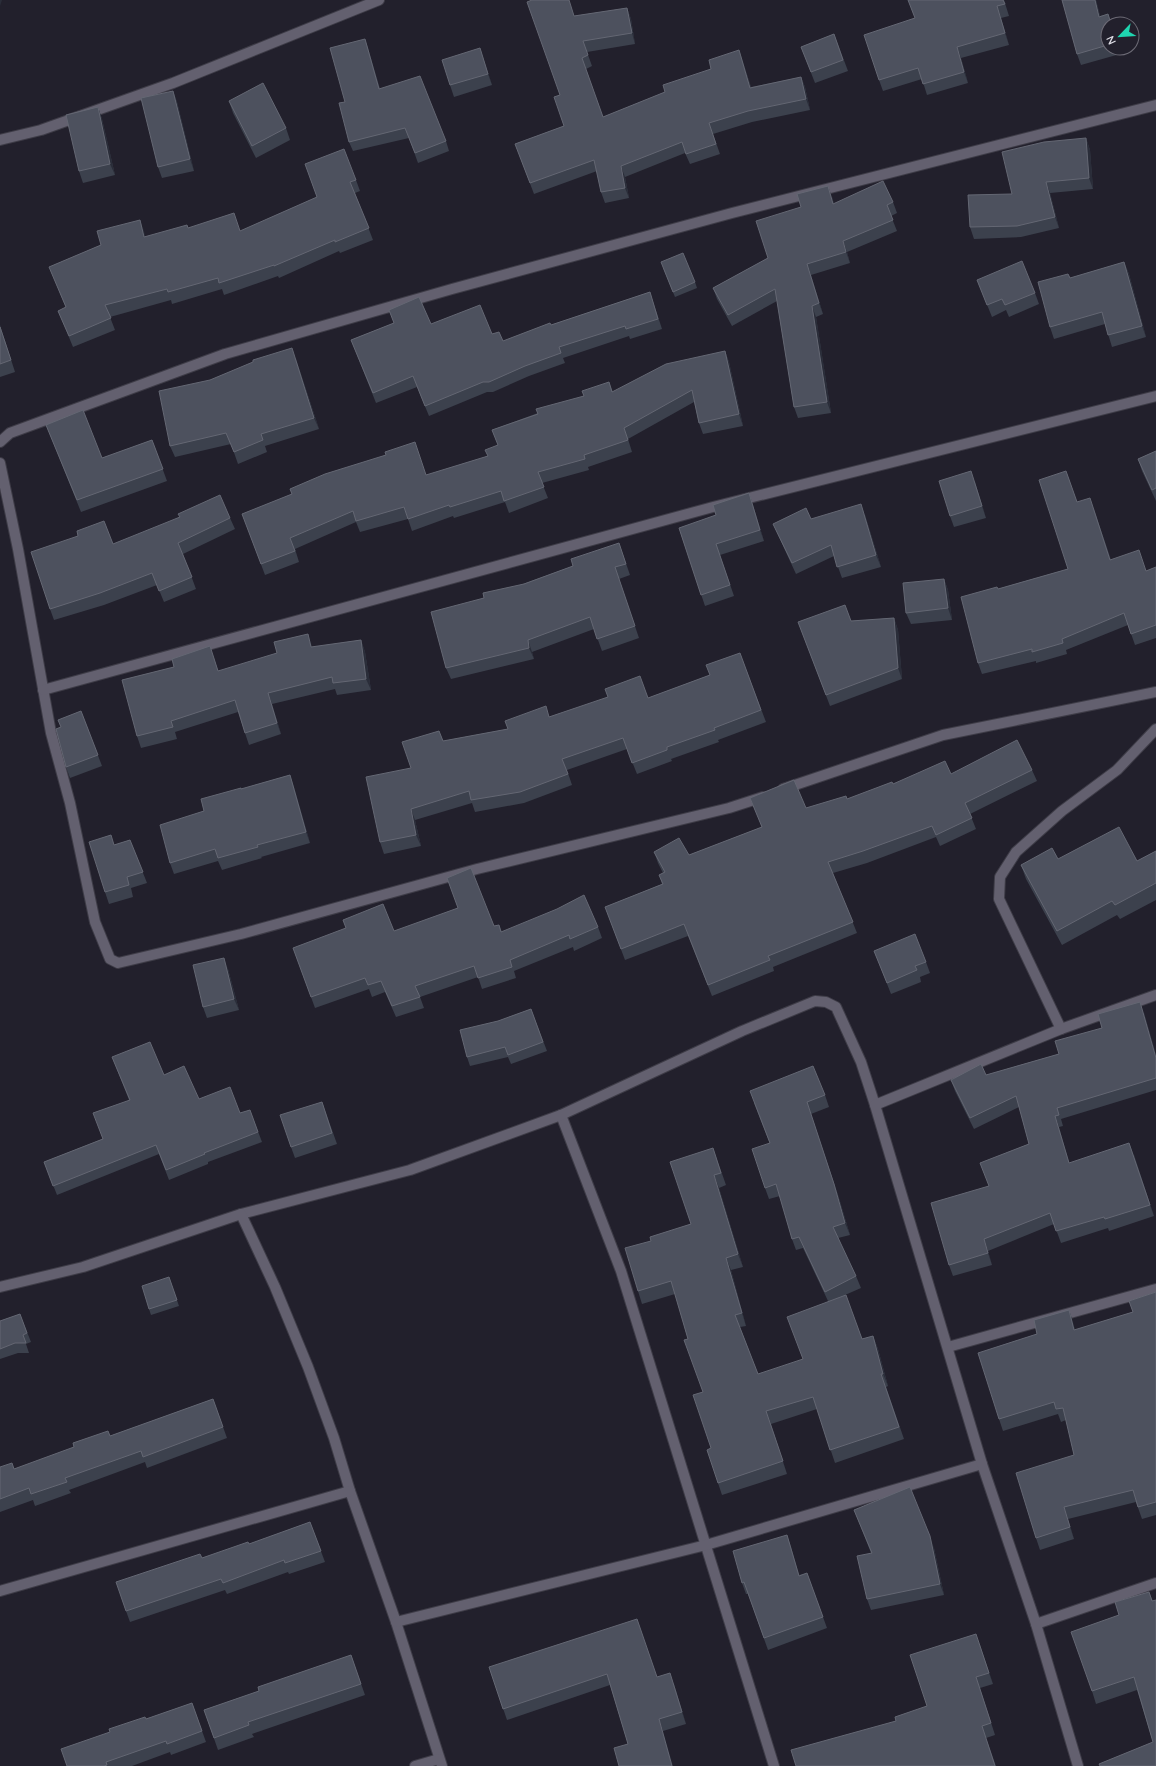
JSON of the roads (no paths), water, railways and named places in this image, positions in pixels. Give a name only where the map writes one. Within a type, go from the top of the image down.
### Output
[{"type":"street","points":[[0,140],[41,130],[173,82],[379,0]]},
{"type":"street","points":[[0,442],[10,433],[232,352],[452,289],[732,213],[1156,105]]},
{"type":"street","points":[[43,690],[713,507],[1156,396]]},
{"type":"street","points":[[0,463],[18,549],[51,733],[70,803],[95,922],[110,959],[118,962],[241,934],[477,869],[729,808],[943,735],[1156,692]]},
{"type":"street","points":[[1061,1029],[999,899],[1000,877],[1016,852],[1062,811],[1117,770],[1156,729]]},
{"type":"street","points":[[875,1105],[1061,1029],[1156,995]]},
{"type":"street","points":[[0,1287],[83,1267],[241,1214],[410,1170],[561,1115],[742,1031],[814,1001],[826,1002],[836,1008],[861,1062],[982,1464],[1036,1624],[1078,1766]]},
{"type":"street","points":[[561,1115],[622,1271],[774,1766]]},
{"type":"street","points":[[241,1214],[275,1287],[308,1367],[334,1438],[350,1491],[396,1622],[440,1762],[415,1766]]},
{"type":"street","points":[[948,1347],[1156,1289]]},
{"type":"street","points":[[396,1622],[706,1545],[982,1464]]},
{"type":"street","points":[[0,1591],[350,1491]]},
{"type":"street","points":[[1036,1624],[1156,1583]]}]
